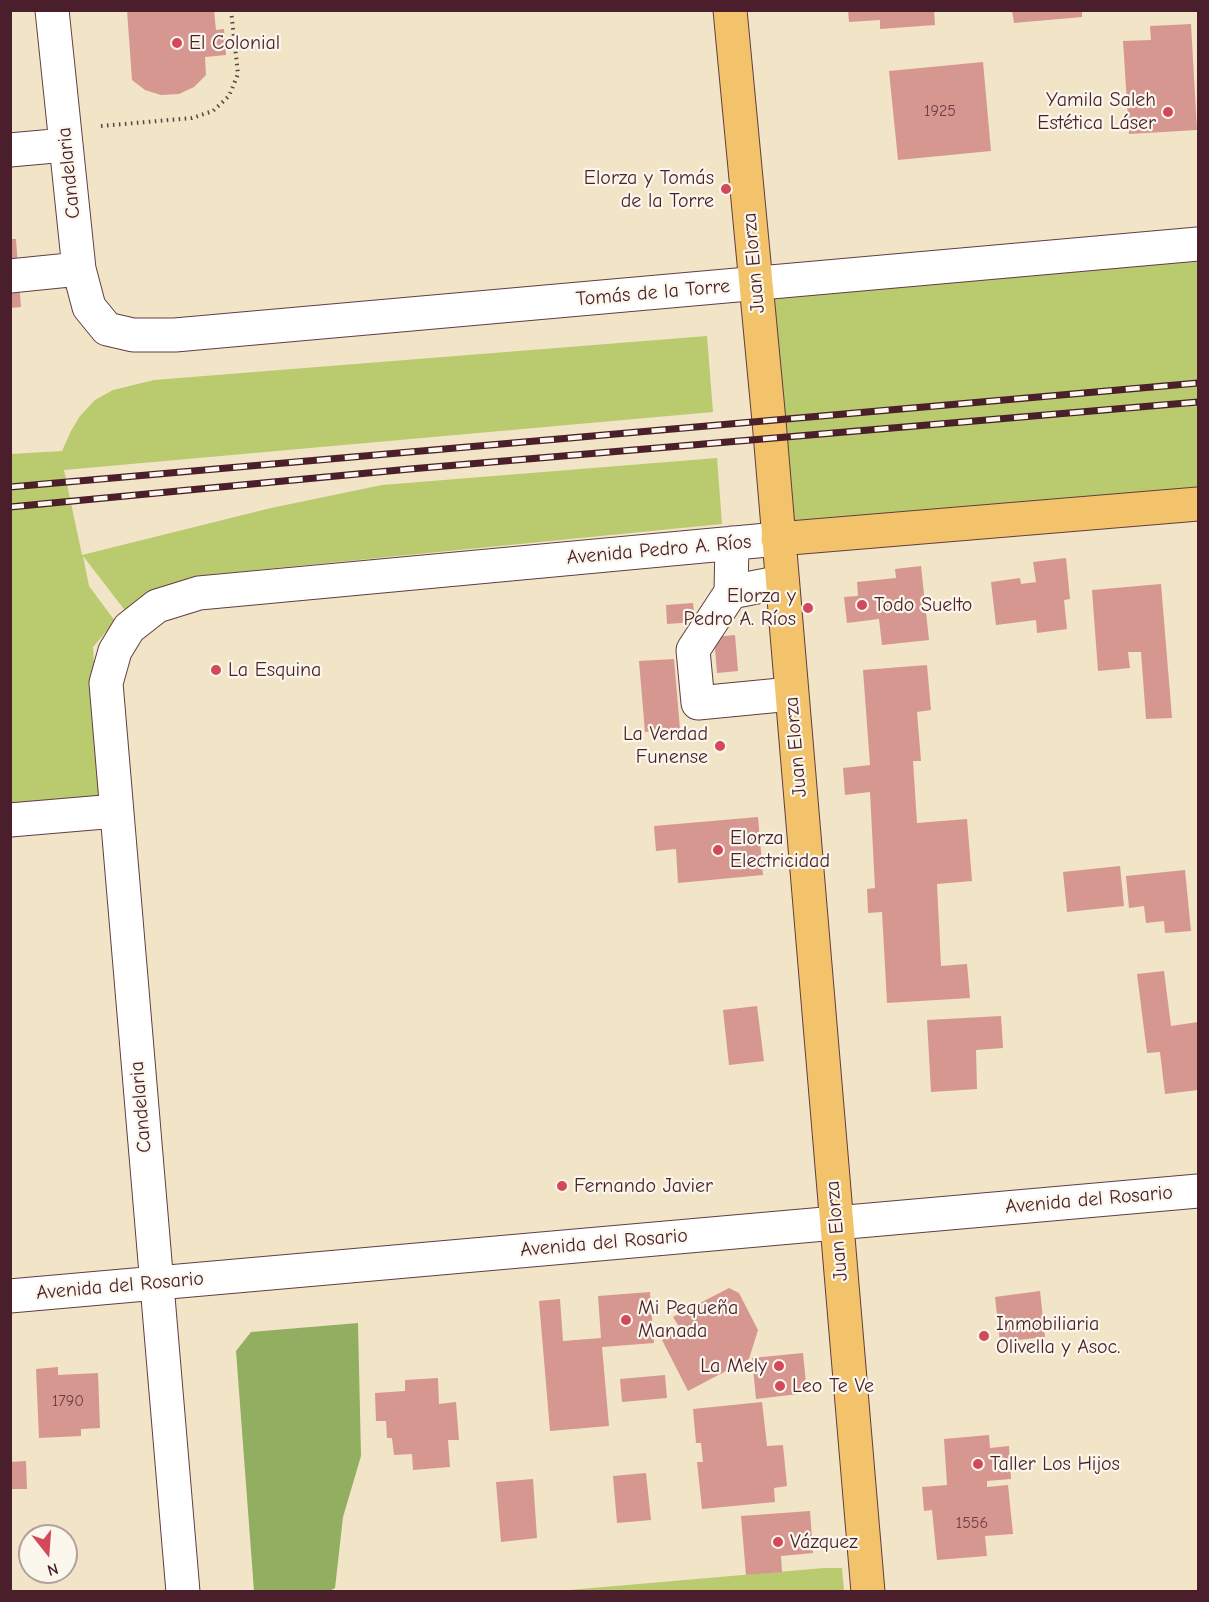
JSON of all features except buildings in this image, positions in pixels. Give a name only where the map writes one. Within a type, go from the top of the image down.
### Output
[{"type":"main road","name":"Juan Elorza","points":[[730,10],[782,582],[868,1592]]},
{"type":"main road","name":"Avenida Pedro A. Ríos","points":[[778,539],[1198,504]]},
{"type":"street","name":"Candelaria","points":[[51,10],[79,269],[89,307],[107,329]]},
{"type":"street","points":[[10,150],[64,136]]},
{"type":"street","name":"Tomás de la Torre","points":[[107,329],[133,335],[175,335],[1198,244]]},
{"type":"street","points":[[10,276],[79,269]]},
{"type":"street","name":"Avenida Pedro A. Ríos","points":[[129,628],[157,606],[199,593],[778,539]]},
{"type":"street","points":[[732,543],[731,592],[693,650],[698,703],[791,694]]},
{"type":"street","points":[[731,592],[782,582]]},
{"type":"street","name":"Candelaria","points":[[129,628],[115,651],[106,683],[183,1592]]},
{"type":"street","points":[[10,820],[116,811]]},
{"type":"street","name":"Avenida del Rosario","points":[[10,1296],[1198,1191]]},
{"type":"path","points":[[64,136],[112,126],[192,118],[213,111],[229,96],[238,74],[231,10]]},
{"type":"green space","points":[[1198,244],[1198,504],[778,539],[756,284]]},
{"type":"green space","points":[[707,336],[713,412],[64,470],[82,555],[271,508],[382,485],[717,458],[722,524],[196,576],[152,593],[127,613],[83,556],[89,586],[115,621],[93,647],[103,802],[11,809],[11,454],[62,451],[80,416],[95,400],[113,390],[154,380]]},
{"type":"green space","points":[[358,1323],[361,1456],[343,1517],[335,1588],[328,1592],[254,1591],[236,1351],[251,1332]]},
{"type":"green space","points":[[824,1568],[842,1568],[844,1591],[546,1592]]},
{"type":"railway","points":[[10,487],[1198,383]]},
{"type":"railway","points":[[10,507],[410,469],[1198,402]]},
{"type":"place","name":"El Colonial","points":[[177,43]]},
{"type":"place","name":"Yamila Saleh Estética Láser","points":[[1168,112]]},
{"type":"place","name":"Elorza y Tomás de la Torre","points":[[726,189]]},
{"type":"place","name":"Todo Suelto","points":[[862,605]]},
{"type":"place","name":"Elorza y Pedro A. Ríos","points":[[808,608]]},
{"type":"place","name":"La Esquina","points":[[216,670]]},
{"type":"place","name":"La Verdad Funense","points":[[720,746]]},
{"type":"place","name":"Elorza Electricidad","points":[[718,850]]},
{"type":"place","name":"Fernando Javier","points":[[562,1186]]},
{"type":"place","name":"Mi Pequeña Manada","points":[[626,1320]]},
{"type":"place","name":"Inmobiliaria Olivella y Asoc.","points":[[984,1336]]},
{"type":"place","name":"La Mely","points":[[779,1366]]},
{"type":"place","name":"Leo Te Ve","points":[[780,1386]]},
{"type":"place","name":"Taller Los Hijos","points":[[978,1464]]},
{"type":"place","name":"Vázquez","points":[[778,1542]]}]
